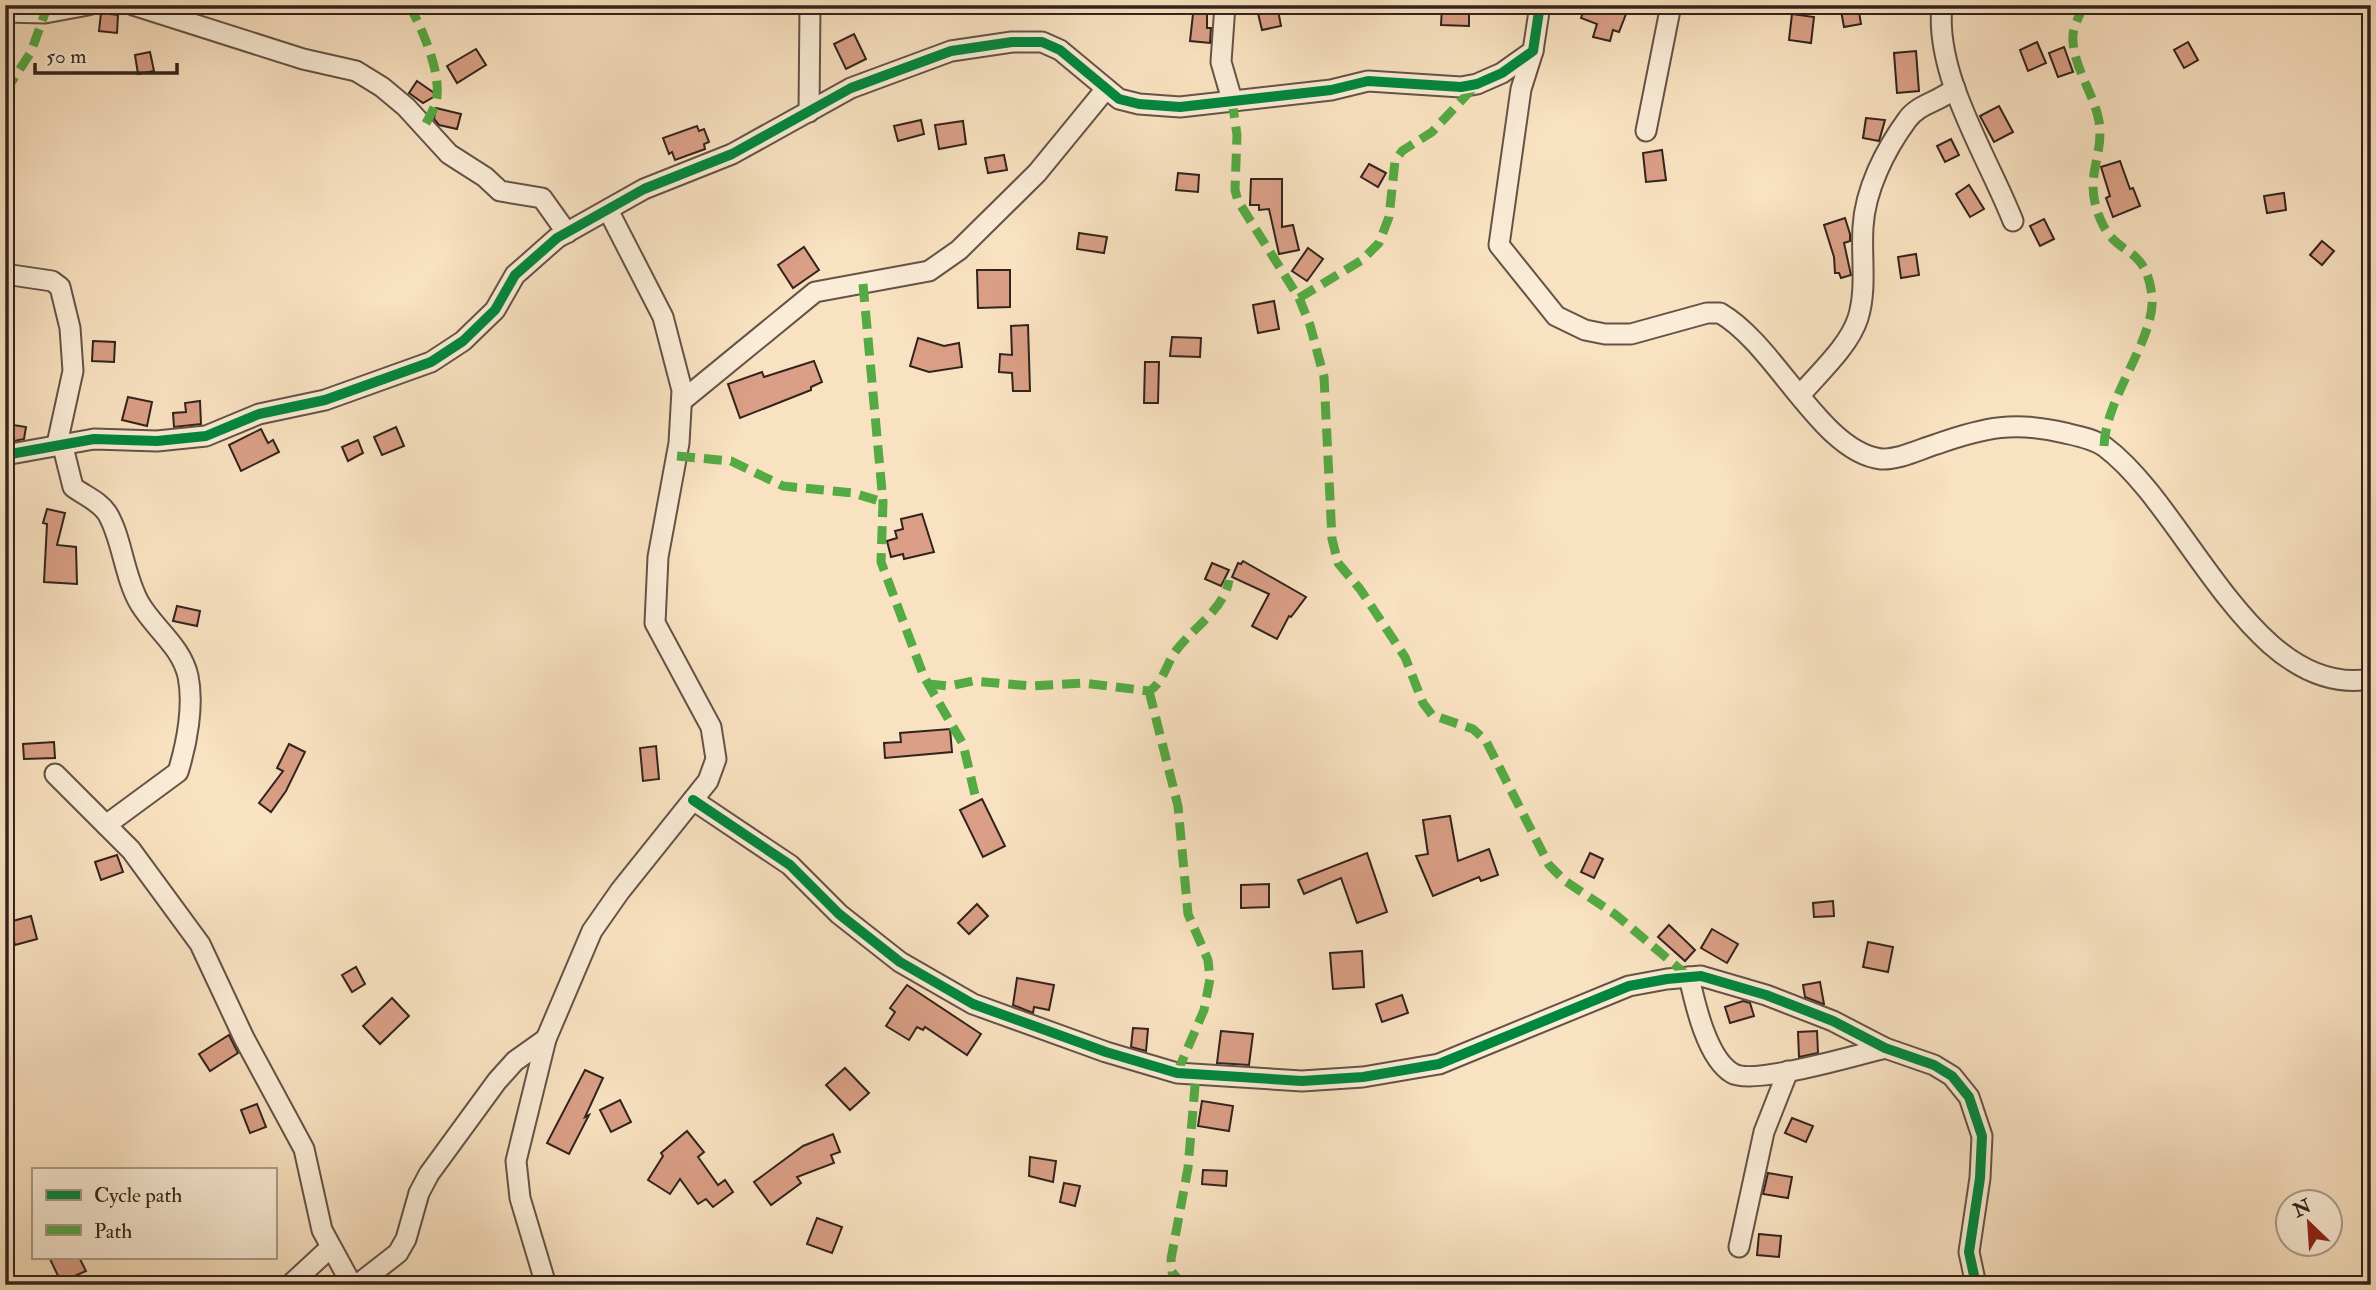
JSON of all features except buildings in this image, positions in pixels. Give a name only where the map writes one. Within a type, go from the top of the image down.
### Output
[{"type":"street","points":[[6,5],[5,11],[45,13],[88,5]]},
{"type":"street","points":[[133,5],[303,59],[356,71],[390,93],[449,154],[485,177],[500,191],[542,198],[567,233]]},
{"type":"street","points":[[808,112],[810,5]]},
{"type":"street","points":[[1225,5],[1221,62],[1232,100]]},
{"type":"street","points":[[1539,5],[1533,51],[1521,89],[1499,245],[1556,316],[1585,330],[1605,334],[1631,334],[1707,313],[1720,313],[1762,349],[1840,441],[1861,455],[1884,459],[2001,425],[2038,426],[2082,437],[2104,446],[2146,486],[2244,620],[2274,649],[2293,663],[2328,679],[2350,683],[2371,679]]},
{"type":"street","points":[[1646,131],[1671,5]]},
{"type":"street","points":[[1942,5],[1944,48],[1955,88],[2013,221]]},
{"type":"street","points":[[5,454],[94,439],[157,441],[206,436],[259,414],[325,400],[431,362],[471,333],[495,310],[515,275],[529,260],[567,233],[645,189],[732,154],[850,88],[951,51],[1012,42],[1042,42],[1060,50],[1119,99],[1139,104],[1180,107],[1331,90],[1368,82],[1461,87],[1477,84],[1502,73],[1533,51]]},
{"type":"street","points":[[1801,394],[1843,345],[1858,320],[1863,296],[1863,224],[1870,188],[1883,162],[1916,109],[1955,88]]},
{"type":"street","points":[[683,400],[816,292],[929,271],[959,250],[1037,173],[1105,90]]},
{"type":"street","points":[[546,1285],[520,1198],[516,1161],[546,1039],[592,931],[620,891],[708,781],[716,759],[711,727],[685,676],[662,641],[655,623],[653,602],[683,400],[663,317],[608,210]]},
{"type":"street","points":[[5,274],[52,281],[60,287],[70,328],[74,371],[60,444],[73,487],[95,500],[110,517],[124,568],[140,604],[175,647],[188,675],[188,725],[178,772],[106,825]]},
{"type":"street","points":[[55,774],[150,872],[200,944],[244,1038],[304,1149],[315,1208],[330,1248],[355,1285],[398,1253],[406,1239],[419,1193],[435,1165],[515,1061],[546,1039]]},
{"type":"street","points":[[693,800],[790,865],[839,914],[900,962],[973,1004],[1106,1052],[1177,1073],[1302,1081],[1363,1077],[1439,1064],[1629,986],[1701,976],[1766,995],[1833,1021],[1885,1048],[1934,1065],[1952,1076],[1969,1097],[1982,1136],[1980,1178],[1969,1252],[1976,1285]]},
{"type":"street","points":[[1689,977],[1696,1010],[1716,1055],[1729,1072],[1740,1077],[1788,1071],[1885,1048]]},
{"type":"street","points":[[1739,1247],[1764,1132],[1788,1071]]},
{"type":"street","points":[[290,1285],[330,1248]]},
{"type":"marked path","points":[[409,5],[429,49],[436,74],[437,96],[424,127]]},
{"type":"marked path","points":[[2084,5],[2075,27],[2073,46],[2099,121],[2099,147],[2093,182],[2096,209],[2110,235],[2144,268],[2152,296],[2146,330],[2113,407],[2104,446]]},
{"type":"marked path","points":[[5,92],[31,52],[45,13]]},
{"type":"marked path","points":[[1299,298],[1362,260],[1379,243],[1389,217],[1395,161],[1402,151],[1432,132],[1475,86]]},
{"type":"marked path","points":[[1232,100],[1237,135],[1235,190],[1238,201],[1299,298],[1310,325],[1324,377],[1332,539],[1338,563],[1360,589],[1405,657],[1423,703],[1432,715],[1473,729],[1486,741],[1549,865],[1565,881],[1616,915],[1689,977]]},
{"type":"marked path","points":[[863,284],[883,502],[881,562],[924,677],[963,744],[975,795]]},
{"type":"marked path","points":[[677,456],[731,461],[783,486],[853,493],[883,502]]},
{"type":"marked path","points":[[928,684],[949,686],[973,681],[1031,686],[1083,683],[1149,691],[1160,680],[1180,646],[1221,601],[1229,580]]},
{"type":"marked path","points":[[1149,691],[1178,806],[1188,914],[1208,960],[1210,979],[1204,1010],[1177,1073]]},
{"type":"marked path","points":[[1183,1285],[1172,1272],[1171,1259],[1188,1168],[1196,1074]]},
{"type":"marked path","points":[[1200,1285],[1213,1285]]},
{"type":"cycle path","points":[[5,455],[94,439],[157,441],[206,436],[259,414],[325,400],[431,362],[463,341],[495,310],[515,275],[557,238],[644,189],[732,154],[851,88],[951,51],[1012,42],[1042,42],[1060,50],[1119,99],[1139,104],[1180,107],[1331,90],[1368,81],[1461,87],[1477,84],[1502,73],[1533,51],[1540,5]]},
{"type":"cycle path","points":[[693,800],[790,865],[839,914],[900,962],[973,1004],[1106,1052],[1177,1073],[1302,1081],[1363,1077],[1439,1064],[1629,986],[1667,979],[1701,976],[1766,995],[1833,1021],[1885,1048],[1934,1065],[1952,1076],[1969,1097],[1982,1136],[1980,1178],[1969,1252],[1976,1285]]}]
